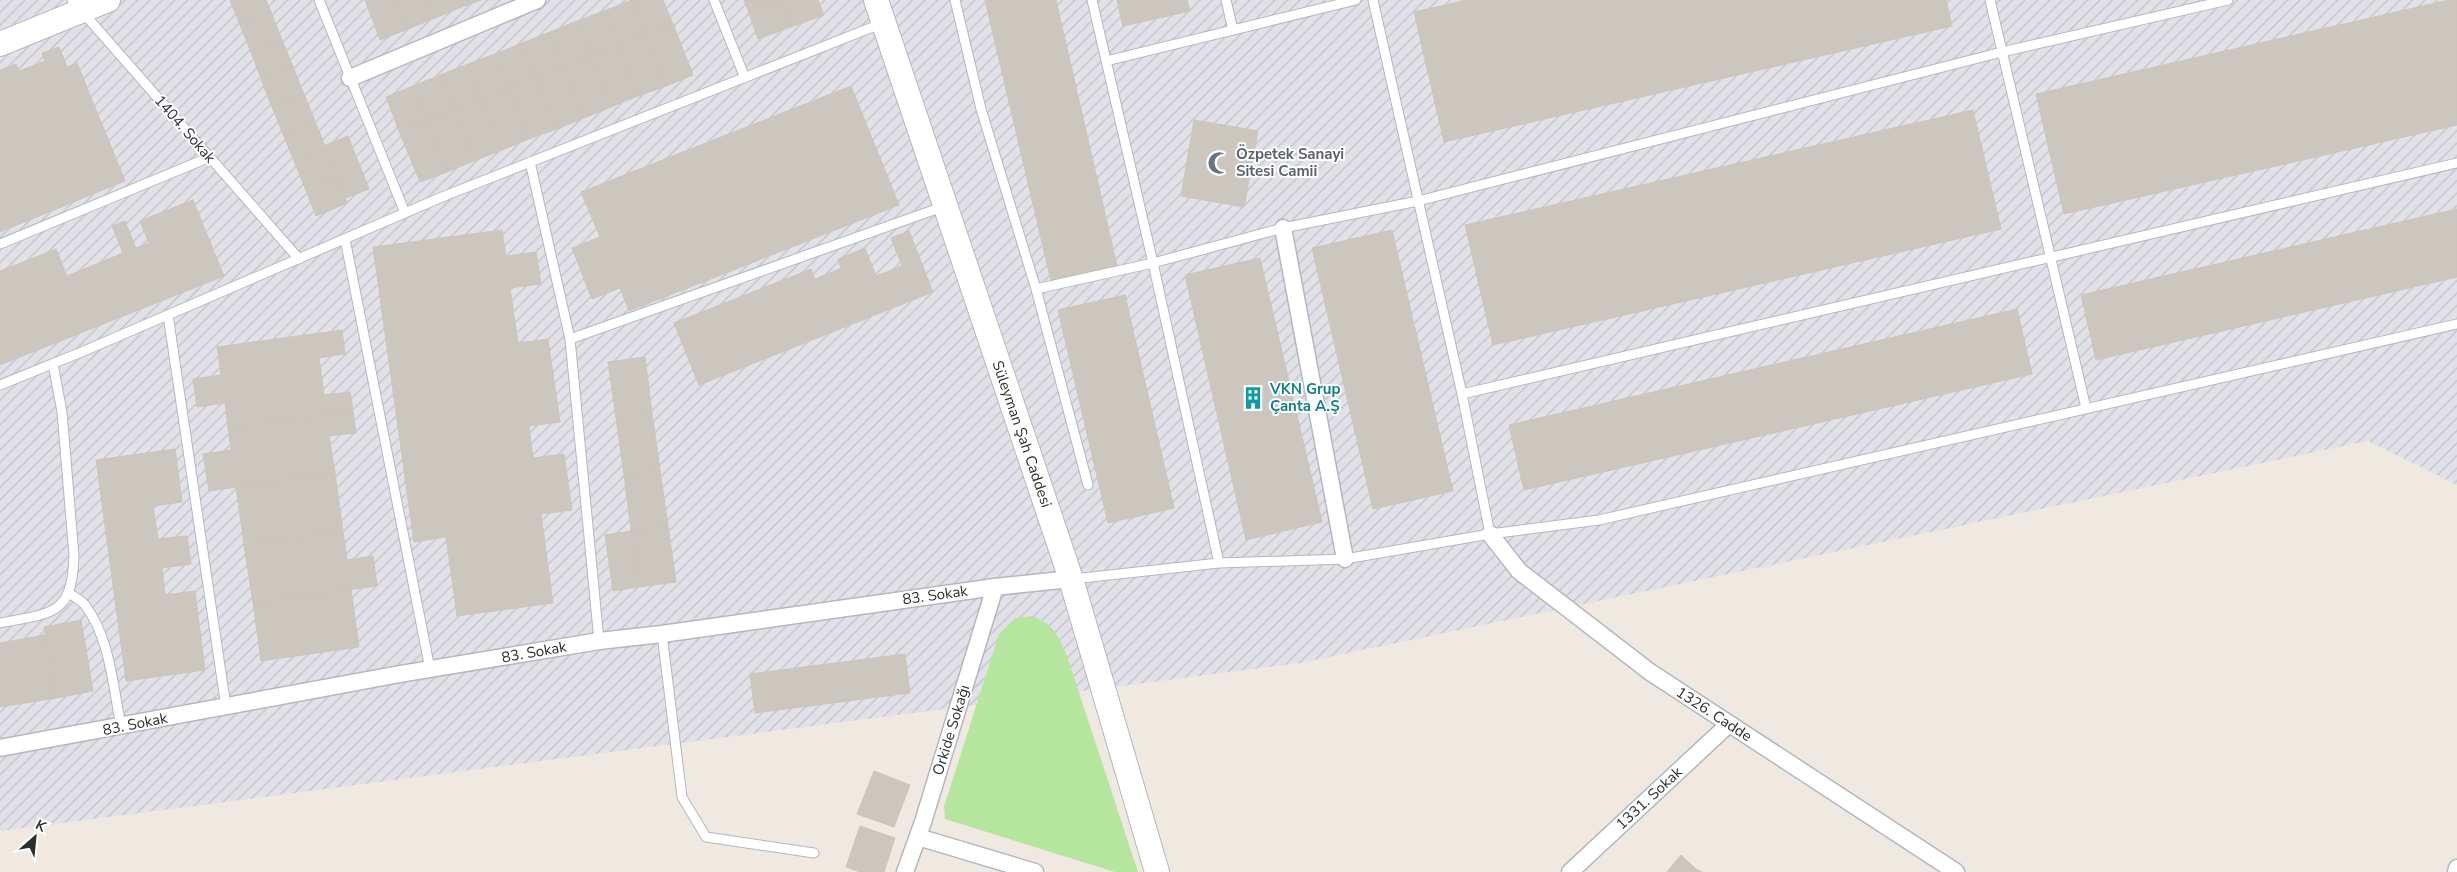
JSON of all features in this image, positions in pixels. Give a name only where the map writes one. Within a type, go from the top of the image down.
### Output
[{"type":"main road","points":[[0,44],[77,5],[108,0]]},
{"type":"main road","name":"Süleyman Şah Caddesi","points":[[876,0],[1071,579],[1157,872]]},
{"type":"street","points":[[350,78],[538,0]]},
{"type":"street","points":[[1283,228],[1345,559]]},
{"type":"street","name":"1326. Cadde","points":[[1490,534],[1519,571],[1650,672],[1956,872]]},
{"type":"street","name":"83. Sokak","points":[[0,748],[430,669],[599,641],[662,634],[995,587],[1071,579]]},
{"type":"street","name":"Orkide Sokağı","points":[[904,872],[918,837],[995,587]]},
{"type":"street","name":"1331. Sokak","points":[[1570,872],[1728,724]]},
{"type":"street","points":[[918,837],[1035,872]]},
{"type":"street","points":[[2456,872],[2457,868]]},
{"type":"lane","points":[[319,0],[405,213]]},
{"type":"lane","points":[[714,0],[745,78]]},
{"type":"lane","points":[[955,0],[981,109],[1036,289],[1088,485]]},
{"type":"lane","points":[[1092,0],[1153,263],[1219,563]]},
{"type":"lane","points":[[1226,0],[1232,30]]},
{"type":"lane","points":[[1106,61],[1356,0]]},
{"type":"lane","points":[[1373,0],[1462,394],[1490,534]]},
{"type":"lane","points":[[1990,0],[2086,408]]},
{"type":"lane","points":[[1036,289],[1153,263],[1283,228],[1418,201],[2002,52],[2228,0]]},
{"type":"lane","name":"1404. Sokak","points":[[77,5],[299,259]]},
{"type":"lane","points":[[0,385],[405,213],[884,23]]},
{"type":"lane","points":[[0,244],[210,157]]},
{"type":"lane","points":[[530,162],[570,338],[599,641]]},
{"type":"lane","points":[[1462,394],[2457,163]]},
{"type":"lane","points":[[570,338],[945,206]]},
{"type":"lane","points":[[345,239],[430,669]]},
{"type":"lane","points":[[168,315],[226,707]]},
{"type":"lane","points":[[1071,579],[1219,563],[1345,559],[1490,534],[1599,520],[2457,324]]},
{"type":"lane","points":[[0,623],[48,614],[62,604],[69,593],[73,578],[74,556],[62,412],[53,364]]},
{"type":"lane","points":[[69,593],[84,603],[102,639],[121,726]]},
{"type":"lane","points":[[662,634],[682,797],[706,837],[814,852]]},
{"type":"shaded area","points":[[0,0],[2457,0],[2457,485],[2368,441],[1300,663],[0,831]]},
{"type":"green space","points":[[1031,616],[1039,619],[1054,631],[1067,656],[1138,872],[1115,872],[945,819],[944,807],[999,634],[1015,618]]},
{"type":"building","points":[[230,0],[266,0],[271,12],[240,25]]},
{"type":"building","points":[[365,0],[396,0],[408,29],[380,40]]},
{"type":"building","points":[[396,0],[428,0],[435,18],[408,29]]},
{"type":"building","points":[[428,0],[459,0],[462,7],[435,18]]},
{"type":"building","points":[[459,0],[481,0],[462,7]]},
{"type":"building","points":[[632,0],[663,0],[673,24],[645,34]]},
{"type":"building","points":[[632,0],[645,34],[618,45],[604,11]]},
{"type":"building","points":[[744,0],[778,0],[748,10]]},
{"type":"building","points":[[781,0],[791,27],[758,39],[748,10]]},
{"type":"building","points":[[781,0],[818,0],[824,15],[791,27]]},
{"type":"building","points":[[985,0],[1056,0],[1117,266],[1051,281]]},
{"type":"building","points":[[1117,0],[1187,0],[1190,11],[1123,26]]},
{"type":"building","points":[[1468,0],[1946,0],[1952,26],[1444,142],[1414,12]]},
{"type":"building","points":[[2449,0],[2457,0],[2457,125],[2064,214],[2036,94]]},
{"type":"building","points":[[604,11],[618,45],[591,56],[577,21]]},
{"type":"building","points":[[271,12],[282,40],[251,52],[240,25]]},
{"type":"building","points":[[577,21],[591,56],[563,67],[550,32]]},
{"type":"building","points":[[673,24],[693,75],[666,86],[645,34]]},
{"type":"building","points":[[550,32],[563,67],[536,77],[522,43]]},
{"type":"building","points":[[645,34],[666,86],[638,96],[618,45]]},
{"type":"building","points":[[282,40],[293,67],[261,79],[251,52]]},
{"type":"building","points":[[522,43],[536,77],[509,88],[495,54]]},
{"type":"building","points":[[618,45],[638,96],[611,107],[591,56]]},
{"type":"building","points":[[59,47],[67,67],[77,63],[125,181],[0,232],[0,70],[16,64],[19,71],[45,61],[42,53]]},
{"type":"building","points":[[495,54],[509,88],[481,99],[468,64]]},
{"type":"building","points":[[591,56],[611,107],[584,118],[563,67]]},
{"type":"building","points":[[468,64],[481,99],[454,110],[440,75]]},
{"type":"building","points":[[293,67],[304,94],[272,107],[261,79]]},
{"type":"building","points":[[563,67],[584,118],[557,129],[536,77]]},
{"type":"building","points":[[440,75],[454,110],[427,121],[413,86]]},
{"type":"building","points":[[536,77],[557,129],[529,139],[509,88]]},
{"type":"building","points":[[413,86],[427,121],[399,131],[386,97]]},
{"type":"building","points":[[851,86],[899,205],[629,311],[620,288],[592,299],[572,248],[600,237],[581,192]]},
{"type":"building","points":[[509,88],[529,139],[502,150],[481,99]]},
{"type":"building","points":[[304,94],[315,121],[283,134],[272,107]]},
{"type":"building","points":[[481,99],[502,150],[474,161],[454,110]]},
{"type":"building","points":[[454,110],[474,161],[447,172],[427,121]]},
{"type":"building","points":[[1973,110],[2001,229],[1493,345],[1465,225]]},
{"type":"building","name":"Özpetek Sanayi Sitesi Camii","points":[[1194,120],[1258,131],[1244,207],[1181,196]]},
{"type":"building","points":[[315,121],[326,149],[294,161],[283,134]]},
{"type":"building","points":[[427,121],[447,172],[420,182],[399,131]]},
{"type":"building","points":[[348,136],[369,189],[346,198],[324,146]]},
{"type":"building","points":[[326,149],[337,176],[305,188],[294,161]]},
{"type":"building","points":[[337,176],[347,203],[316,216],[305,188]]},
{"type":"building","points":[[193,200],[224,276],[0,365],[0,271],[56,249],[67,276],[123,253],[112,226],[125,221],[136,248],[149,243],[140,221]]},
{"type":"building","points":[[2457,209],[2457,277],[2096,360],[2081,295]]},
{"type":"building","points":[[502,230],[506,256],[536,252],[541,284],[510,288],[518,343],[548,339],[560,422],[529,426],[533,458],[564,454],[572,510],[541,514],[553,603],[457,616],[446,537],[414,542],[373,247]]},
{"type":"building","points":[[1392,230],[1453,491],[1373,509],[1312,248]]},
{"type":"building","points":[[909,231],[933,292],[699,385],[674,323],[811,269],[815,279],[841,268],[838,259],[865,248],[876,276],[902,266],[891,238]]},
{"type":"building","name":"VKN Grup Çanta A.Ş","points":[[1260,258],[1322,522],[1246,540],[1185,275]]},
{"type":"building","points":[[1125,295],[1174,508],[1108,523],[1058,310]]},
{"type":"building","points":[[2017,309],[2032,374],[1524,490],[1509,425]]},
{"type":"building","points":[[342,330],[345,354],[319,358],[324,395],[350,392],[353,411],[228,428],[225,403],[197,407],[193,379],[221,375],[217,347]]},
{"type":"building","points":[[645,357],[652,413],[616,418],[608,362]]},
{"type":"building","points":[[353,411],[356,433],[329,436],[335,473],[209,491],[203,454],[231,450],[228,428]]},
{"type":"building","points":[[652,413],[660,470],[624,475],[616,418]]},
{"type":"building","points":[[175,449],[182,502],[153,506],[158,539],[187,536],[191,564],[162,568],[165,595],[195,591],[205,670],[126,681],[96,460]]},
{"type":"building","points":[[660,470],[668,526],[631,531],[624,475]]},
{"type":"building","points":[[335,473],[343,531],[244,545],[236,487]]},
{"type":"building","points":[[668,526],[676,582],[639,587],[631,531]]},
{"type":"building","points":[[343,531],[347,560],[373,556],[377,586],[253,603],[244,545]]},
{"type":"building","points":[[631,531],[639,587],[613,591],[605,535]]},
{"type":"building","points":[[351,589],[359,647],[261,661],[253,603]]},
{"type":"building","points":[[81,620],[93,691],[56,698],[44,627]]},
{"type":"building","points":[[45,635],[56,698],[0,707],[0,643]]},
{"type":"building","points":[[905,654],[910,693],[755,713],[750,674]]},
{"type":"building","points":[[874,771],[910,785],[894,827],[857,814]]},
{"type":"building","points":[[860,826],[895,838],[884,872],[860,872],[846,867]]},
{"type":"building","points":[[1681,855],[1696,869],[1702,872],[1667,872]]},
{"type":"place","name":"Özpetek Sanayi Sitesi Camii","points":[[1219,163]]},
{"type":"place","name":"VKN Grup Çanta A.Ş","points":[[1253,398]]}]
